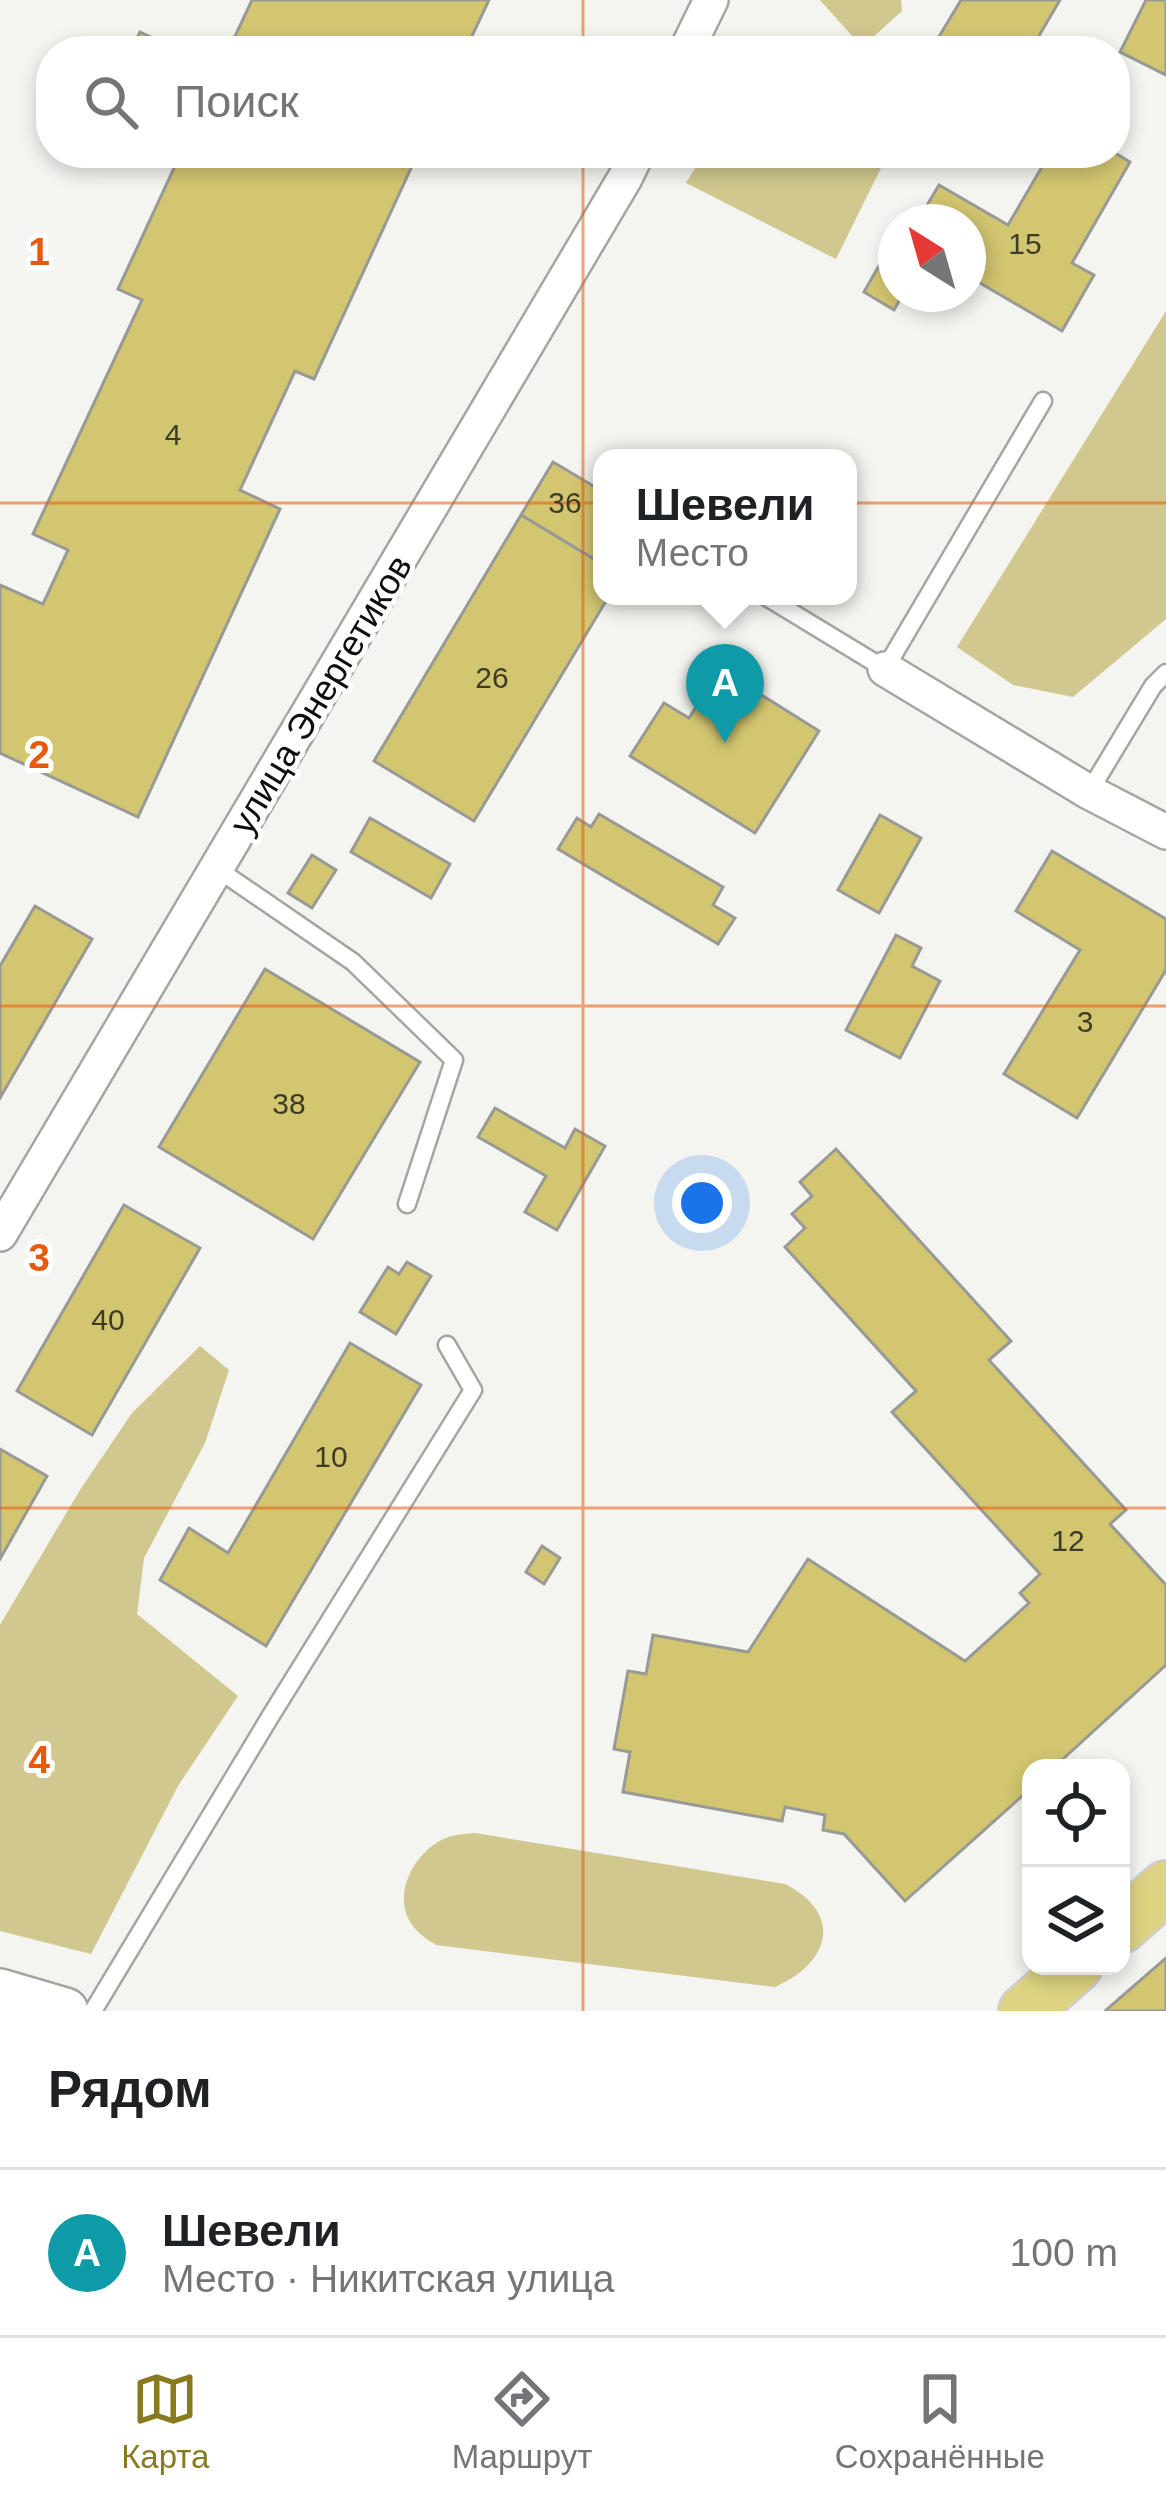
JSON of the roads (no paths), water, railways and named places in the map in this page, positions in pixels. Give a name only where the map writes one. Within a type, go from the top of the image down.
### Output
[{"type":"main road","points":[[1130,1919],[1166,1887]]},
{"type":"main road","points":[[1025,2011],[1066,1975]]},
{"type":"main road","points":[[0,1992],[65,2011]]},
{"type":"street","points":[[693,36],[711,0]]},
{"type":"street","name":"улица Энергетиков","points":[[0,1234],[630,168]]},
{"type":"street","points":[[885,669],[1089,792],[1166,832]]},
{"type":"lane","points":[[780,605],[885,669],[1043,400]]},
{"type":"lane","points":[[1089,792],[1153,686],[1166,674]]},
{"type":"lane","points":[[216,868],[353,962],[454,1060],[407,1204]]},
{"type":"lane","points":[[93,2011],[473,1390],[447,1345]]},
{"type":"place","name":"Шевели","points":[[725,743]]}]
